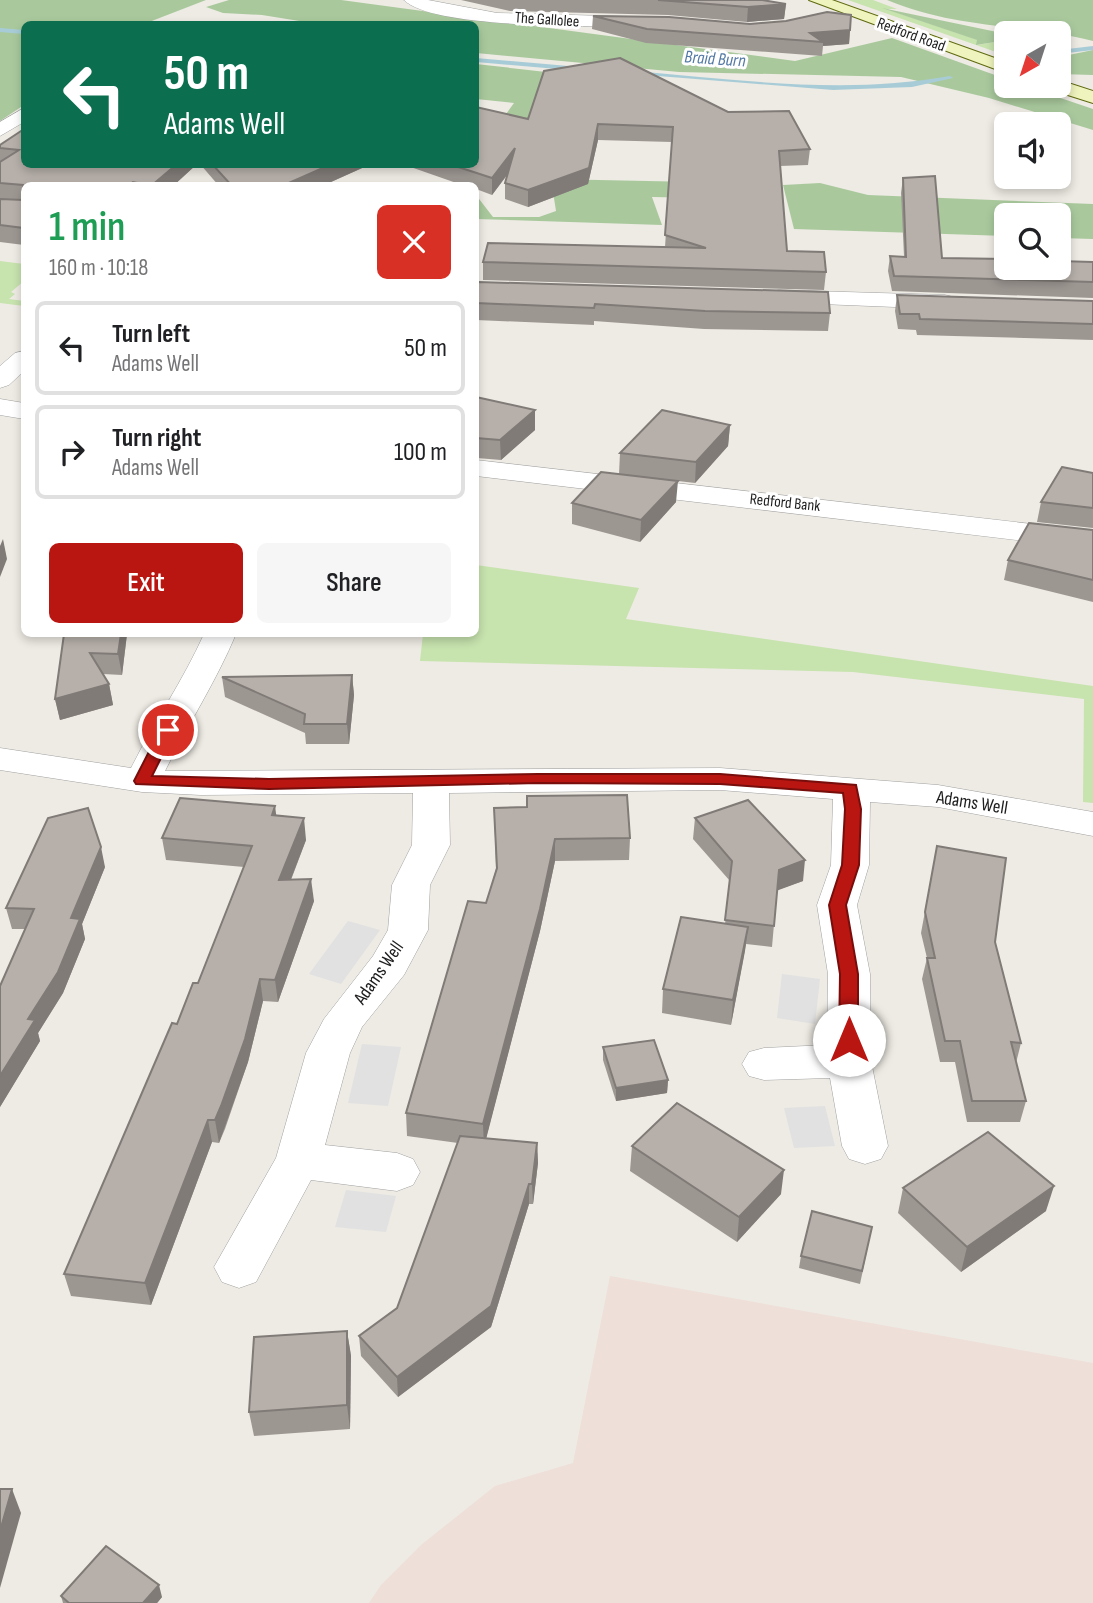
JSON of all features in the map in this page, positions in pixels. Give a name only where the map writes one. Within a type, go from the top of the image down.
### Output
[{"type":"main road","name":"Redford Road","points":[[817,0],[994,64]]},
{"type":"main road","points":[[1071,90],[1093,97]]},
{"type":"street","name":"The Gallolee","points":[[412,0],[444,9],[540,21],[659,22]]},
{"type":"street","points":[[814,19],[849,12]]},
{"type":"street","points":[[0,130],[21,116]]},
{"type":"street","points":[[759,296],[971,303]]},
{"type":"street","points":[[0,380],[21,361]]},
{"type":"street","points":[[0,407],[21,410]]},
{"type":"street","name":"Redford Bank","points":[[479,468],[1093,540]]},
{"type":"street","points":[[142,781],[178,709],[200,678],[218,637]]},
{"type":"street","name":"Adams Well","points":[[0,759],[142,781],[255,784],[720,779],[938,796],[1093,824]]},
{"type":"street","name":"Adams Well","points":[[239,1267],[298,1160],[328,1053],[345,1019],[389,965],[408,930],[411,885],[431,845],[431,781]]},
{"type":"street","points":[[850,789],[853,809],[850,865],[837,905],[849,974],[849,1061],[865,1146]]},
{"type":"street","points":[[764,1064],[849,1061]]},
{"type":"street","points":[[298,1160],[397,1172]]},
{"type":"shaded area","points":[[348,921],[380,930],[341,984],[309,974]]},
{"type":"shaded area","points":[[782,974],[820,979],[815,1024],[777,1018]]},
{"type":"shaded area","points":[[362,1044],[401,1047],[388,1106],[348,1103]]},
{"type":"shaded area","points":[[825,1106],[835,1146],[794,1148],[784,1108]]},
{"type":"shaded area","points":[[346,1190],[396,1196],[386,1232],[335,1227]]},
{"type":"shaded area","points":[[610,1276],[1093,1363],[1093,1603],[369,1603],[381,1585],[421,1545],[495,1486],[573,1463]]},
{"type":"green space","points":[[0,0],[206,0],[152,21],[21,21],[21,107],[0,121]]},
{"type":"green space","points":[[229,0],[341,0],[795,61],[892,38],[994,75],[994,98],[1060,98],[1093,109],[1093,130],[1071,123],[1071,112],[1034,112],[901,77],[679,72],[479,53],[479,21],[299,21],[223,13],[206,7]]},
{"type":"green space","points":[[848,0],[873,0],[897,9],[886,9],[978,40],[977,45],[994,42],[994,51]]},
{"type":"green space","points":[[887,0],[1093,0],[1093,41],[1071,36],[1071,21],[994,21],[994,26],[914,10]]},
{"type":"green space","points":[[882,8],[994,31],[994,42],[976,45],[977,40]]},
{"type":"green space","points":[[1093,50],[1093,75],[1071,74],[1071,55]]},
{"type":"green space","points":[[479,64],[555,73],[509,161],[479,184],[458,182],[468,168],[479,168],[479,152],[514,103],[479,99]]},
{"type":"green space","points":[[551,179],[695,182],[702,198],[652,197],[662,225],[479,219],[479,199],[493,217],[539,217],[556,211]]},
{"type":"green space","points":[[820,183],[868,195],[1068,203],[994,203],[994,236],[794,229],[783,185]]},
{"type":"green space","points":[[1071,203],[1093,204],[1093,239],[1071,238]]},
{"type":"green space","points":[[0,261],[21,264],[21,284],[11,292],[15,294],[9,299],[21,301],[21,306],[0,303]]},
{"type":"green space","points":[[479,565],[639,588],[626,619],[1093,686],[1093,803],[1083,802],[1084,699],[853,672],[420,661],[423,637],[479,637]]},
{"type":"building","points":[[658,0],[762,0],[786,4],[748,7]]},
{"type":"building","points":[[827,12],[851,15],[850,30],[810,33],[823,42],[647,29],[593,16],[669,17],[750,24],[786,21]]},
{"type":"building","points":[[620,58],[728,112],[789,111],[810,149],[779,151],[787,251],[824,252],[826,272],[483,262],[488,243],[706,248],[665,235],[673,127],[598,124],[589,168],[528,190],[505,183],[515,148],[492,178],[461,168],[479,168],[479,108],[528,119],[544,71]]},
{"type":"building","points":[[21,131],[21,168],[172,168],[156,182],[0,183],[0,162],[19,150],[0,148],[0,145]]},
{"type":"building","points":[[216,168],[323,168],[291,182],[228,182]]},
{"type":"building","points":[[935,176],[942,258],[994,259],[994,279],[894,276],[890,256],[906,257],[903,178]]},
{"type":"building","points":[[0,199],[21,200],[21,228],[0,225]]},
{"type":"building","points":[[1071,261],[1093,262],[1093,282],[1027,280],[1071,280]]},
{"type":"building","points":[[479,282],[828,292],[830,313],[705,311],[595,304],[594,308],[479,303]]},
{"type":"building","points":[[897,295],[1093,301],[1093,324],[920,319],[919,314],[900,314]]},
{"type":"building","points":[[479,398],[535,410],[500,440],[479,438]]},
{"type":"building","points":[[662,410],[730,425],[696,462],[620,453]]},
{"type":"building","points":[[1062,467],[1093,473],[1093,508],[1041,502]]},
{"type":"building","points":[[601,472],[678,481],[641,520],[572,503]]},
{"type":"building","points":[[1029,523],[1093,530],[1093,580],[1008,560]]},
{"type":"building","points":[[64,637],[121,637],[118,654],[90,653],[109,684],[55,699]]},
{"type":"building","points":[[352,675],[347,724],[304,724],[305,714],[222,677]]},
{"type":"building","points":[[627,795],[630,838],[555,839],[540,909],[483,1124],[406,1113],[468,901],[486,903],[497,868],[494,808],[527,807],[527,796]]},
{"type":"building","points":[[180,798],[275,806],[272,815],[304,818],[279,880],[311,879],[275,980],[260,979],[245,1039],[221,1106],[215,1120],[208,1120],[145,1283],[64,1274],[172,1023],[177,1024],[193,983],[198,983],[252,846],[162,838]]},
{"type":"building","points":[[748,800],[805,860],[779,870],[774,926],[725,920],[732,861],[695,818]]},
{"type":"building","points":[[88,808],[101,847],[71,918],[80,919],[58,972],[28,1019],[35,1020],[0,1076],[0,986],[34,909],[6,908],[48,818]]},
{"type":"building","points":[[937,846],[1006,858],[995,942],[1021,1043],[1011,1042],[1026,1101],[972,1101],[960,1041],[945,1041],[927,958],[935,958],[925,912]]},
{"type":"building","points":[[681,917],[748,927],[733,1000],[663,989]]},
{"type":"building","points":[[654,1040],[668,1080],[616,1088],[603,1047]]},
{"type":"building","points":[[677,1103],[784,1170],[739,1217],[632,1146]]},
{"type":"building","points":[[988,1132],[1054,1186],[967,1247],[903,1188]]},
{"type":"building","points":[[460,1136],[537,1143],[532,1184],[529,1184],[491,1306],[397,1377],[359,1336],[397,1308]]},
{"type":"building","points":[[812,1211],[872,1227],[862,1271],[801,1256]]},
{"type":"building","points":[[347,1331],[347,1405],[249,1412],[254,1337]]},
{"type":"building","points":[[0,1489],[12,1489],[0,1531]]},
{"type":"building","points":[[106,1546],[159,1585],[143,1603],[69,1603],[61,1596]]},
{"type":"waterway","name":"Braid Burn","points":[[0,30],[21,32]]},
{"type":"waterway","points":[[1071,51],[1093,48]]},
{"type":"waterway","name":"Braid Burn","points":[[479,60],[580,69]]},
{"type":"waterway","name":"Braid Burn","points":[[635,73],[833,88],[912,85],[950,78]]},
{"type":"route","points":[[168,730],[142,781],[269,784],[538,778],[720,779],[850,789],[853,809],[850,865],[837,905],[849,974],[849,1040]]}]
